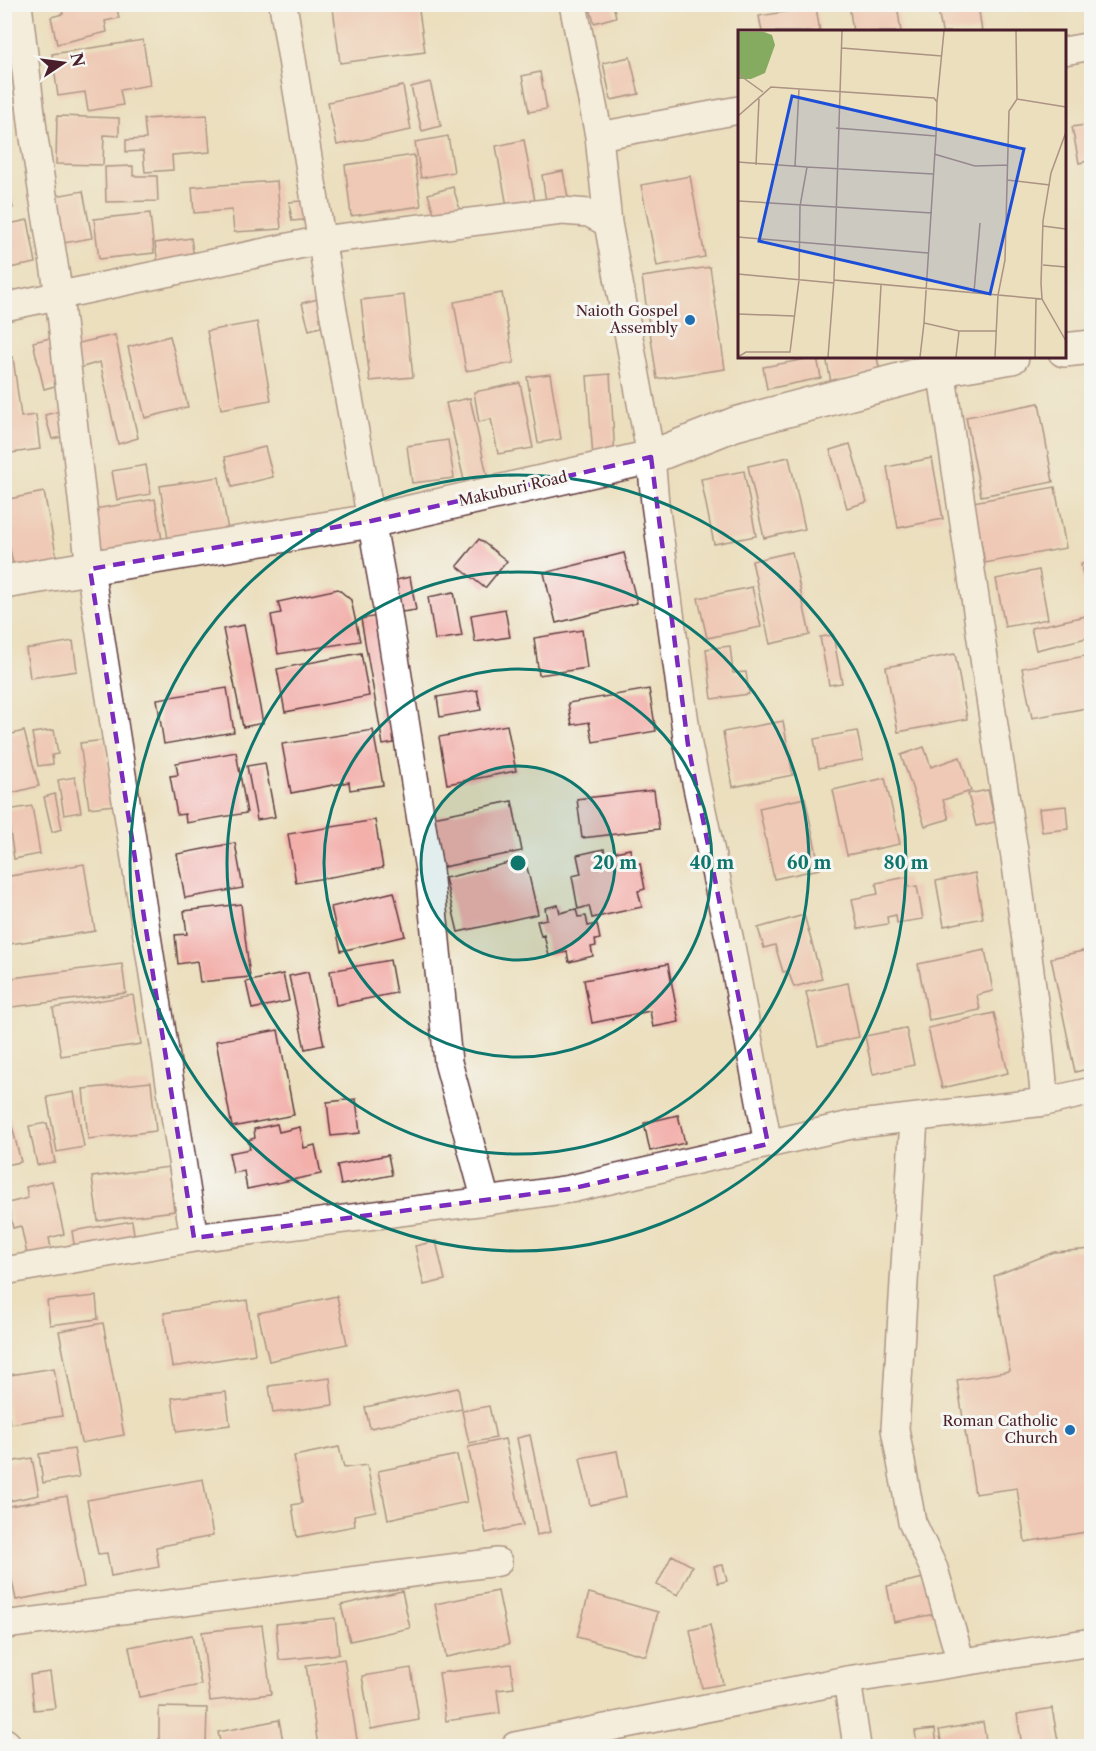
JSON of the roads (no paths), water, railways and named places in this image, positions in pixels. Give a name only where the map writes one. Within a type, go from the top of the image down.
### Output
[{"type":"street","points":[[18,4],[34,138],[59,296],[90,569],[194,1238]]},
{"type":"street","points":[[283,4],[387,608],[429,870],[448,1062],[486,1202]]},
{"type":"street","points":[[573,4],[599,136],[608,223],[651,457],[655,503],[688,745],[731,946],[768,1144]]},
{"type":"street","points":[[1066,51],[1092,46]]},
{"type":"street","points":[[599,136],[738,110]]},
{"type":"street","points":[[4,307],[322,240],[562,211],[589,213],[608,223]]},
{"type":"street","points":[[1066,350],[1092,347]]},
{"type":"street","name":"Makuburi Road","points":[[4,582],[371,521],[651,457],[735,424],[941,369],[1006,358]]},
{"type":"street","points":[[941,369],[1015,857],[1045,1102]]},
{"type":"street","points":[[4,1271],[194,1238],[486,1202],[570,1189],[851,1125],[1045,1102],[1092,1091]]},
{"type":"street","points":[[914,1119],[895,1430],[912,1522],[934,1569],[961,1662]]},
{"type":"street","points":[[4,1625],[498,1562]]},
{"type":"street","points":[[515,1746],[847,1680],[1092,1642]]},
{"type":"street","points":[[847,1680],[857,1746]]},
{"type":"place","name":"Naioth Gospel Assembly","points":[[690,320]]},
{"type":"place","name":"Roman Catholic Church","points":[[1070,1430]]}]
